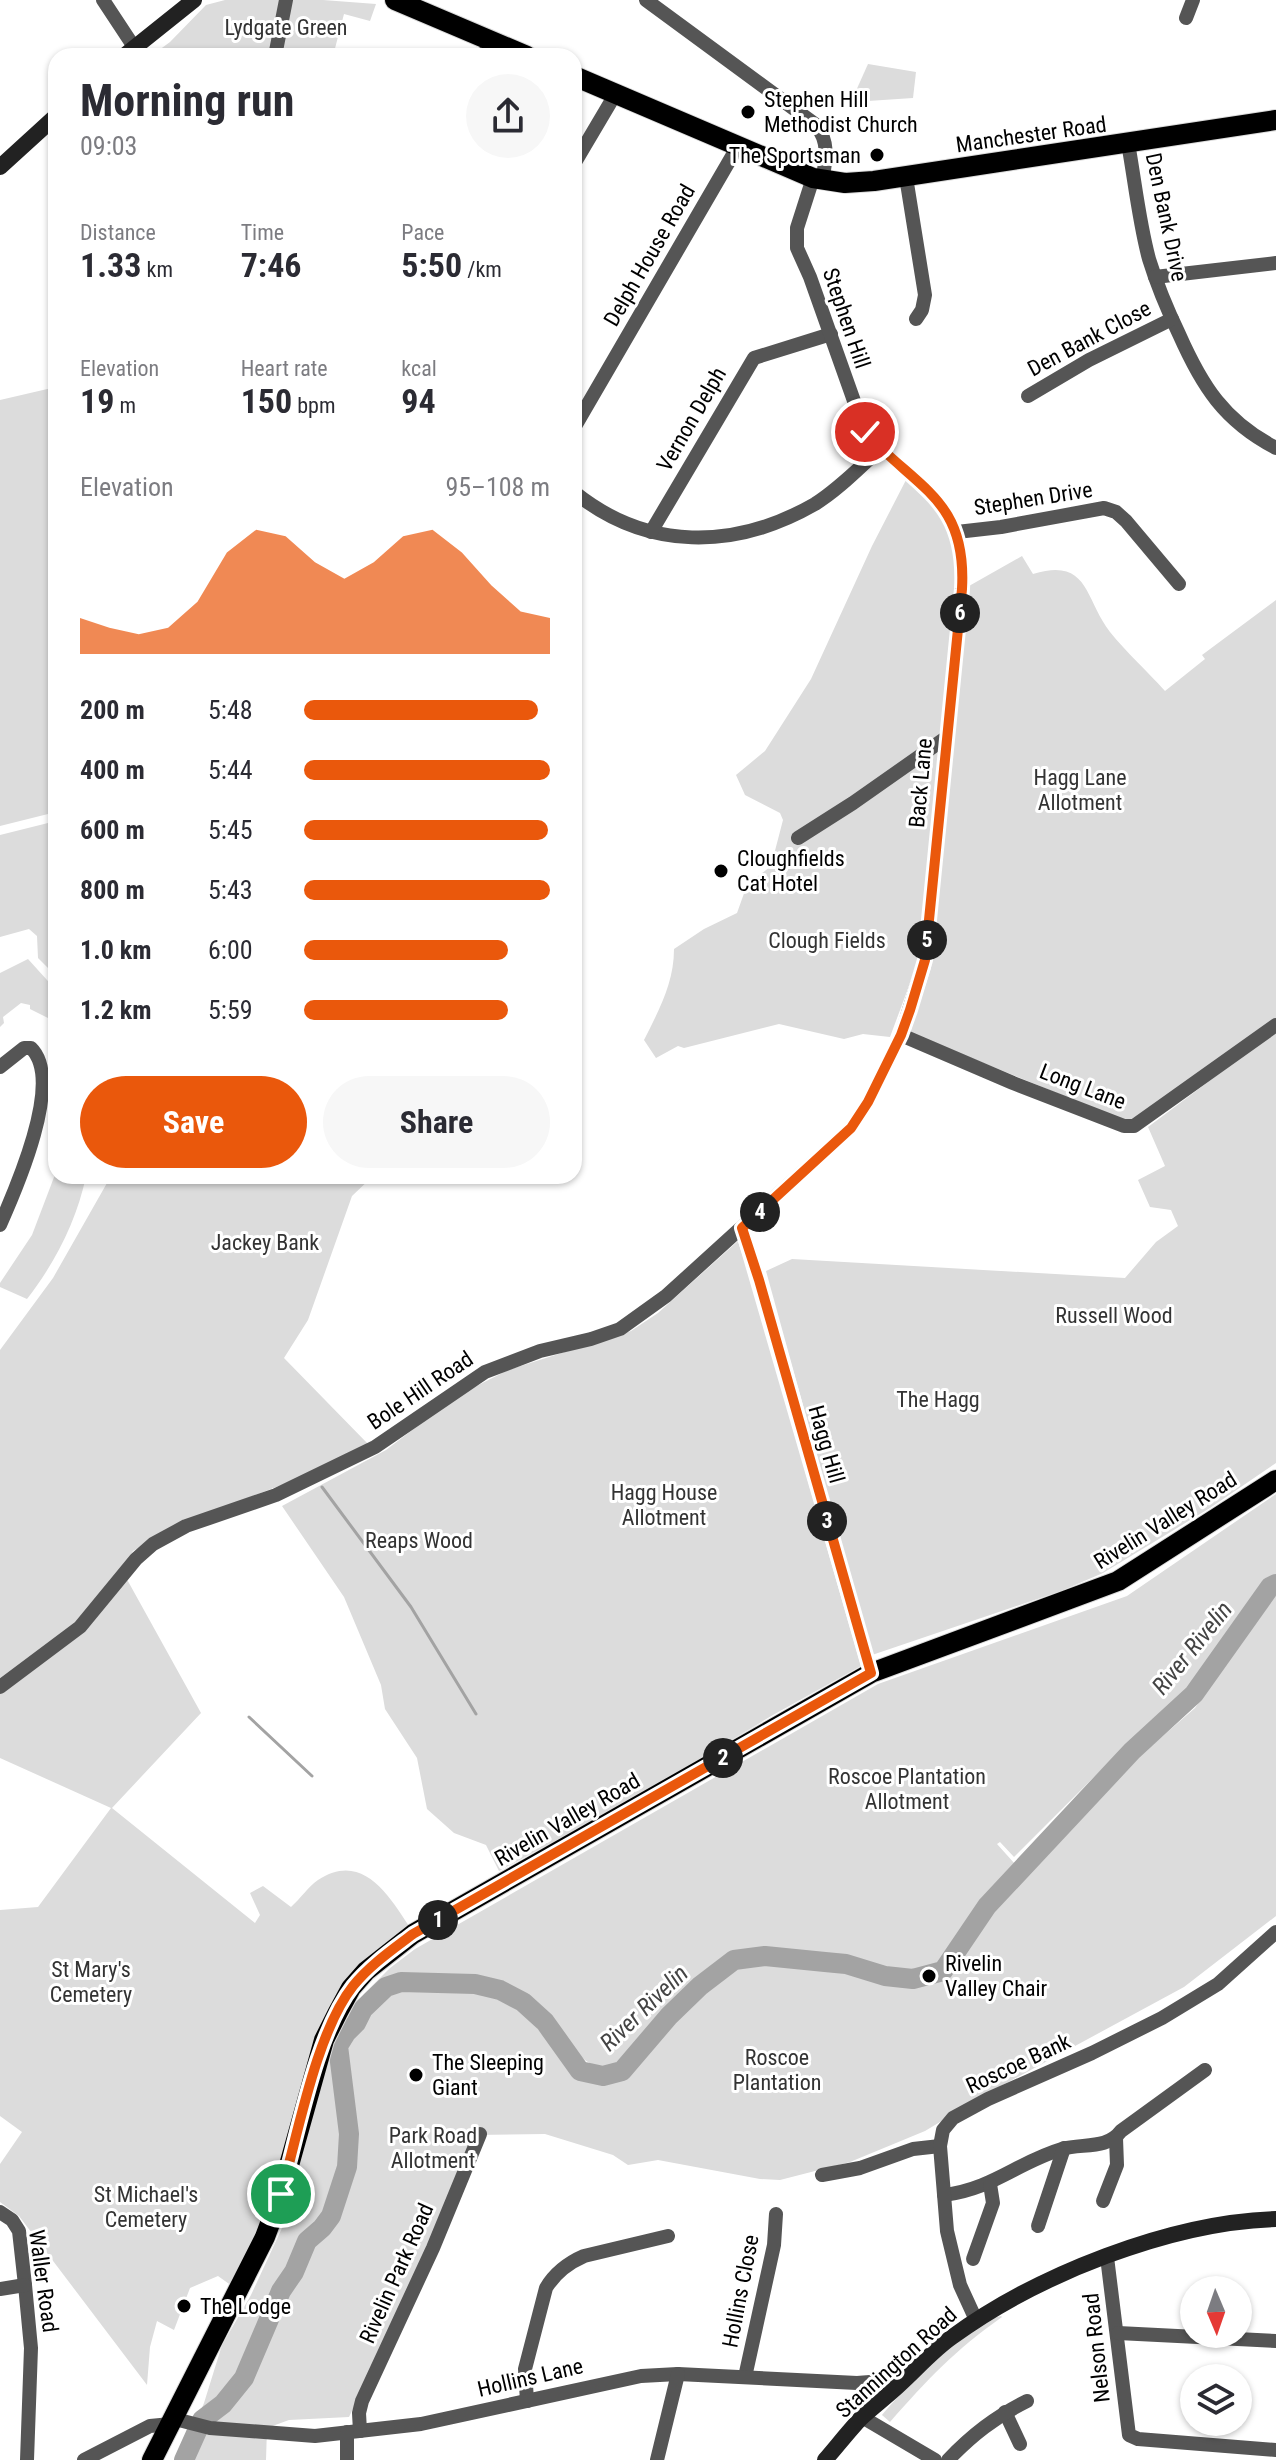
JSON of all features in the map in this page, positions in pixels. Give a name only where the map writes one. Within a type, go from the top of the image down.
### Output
[{"type":"main road","points":[[134,48],[194,0]]},
{"type":"main road","points":[[404,2],[485,48]]},
{"type":"main road","name":"Manchester Road","points":[[582,79],[817,180],[845,183],[906,177],[1276,120]]},
{"type":"main road","points":[[0,167],[48,123]]},
{"type":"main road","name":"Rivelin Valley Road","points":[[152,2460],[178,2422],[265,2237],[281,2194],[324,2040],[351,1988],[366,1971],[413,1934],[871,1673],[1118,1581],[1276,1480]]},
{"type":"main road","name":"Stannington Road","points":[[825,2460],[862,2417],[939,2348],[976,2320],[1038,2286],[1107,2257],[1181,2234],[1276,2219]]},
{"type":"street","points":[[103,0],[127,48]]},
{"type":"street","points":[[277,48],[286,0]]},
{"type":"street","name":"Stephen Hill","points":[[646,0],[816,125],[824,137],[826,150],[797,228],[796,240],[865,432],[880,449],[928,489],[957,532]]},
{"type":"street","points":[[1186,18],[1193,0]]},
{"type":"street","points":[[582,150],[616,93]]},
{"type":"street","name":"Den Bank Drive","points":[[1128,143],[1155,277],[1204,386],[1220,407],[1258,439],[1276,448]]},
{"type":"street","name":"Delph House Road","points":[[582,414],[738,146]]},
{"type":"street","points":[[906,177],[925,295],[922,310],[916,319]]},
{"type":"street","points":[[1155,277],[1276,263]]},
{"type":"street","name":"Den Bank Close","points":[[1028,396],[1089,360],[1172,319]]},
{"type":"street","name":"Vernon Delph","points":[[651,532],[754,358],[831,334]]},
{"type":"street","points":[[582,497],[616,519],[651,532],[681,537],[714,537],[745,532],[786,519],[817,503],[880,449]]},
{"type":"street","name":"Stephen Drive","points":[[957,532],[1104,508],[1116,512],[1126,521],[1179,584]]},
{"type":"street","name":"Back Lane","points":[[901,1035],[925,960],[963,581],[963,554],[957,532]]},
{"type":"street","points":[[798,838],[947,737]]},
{"type":"street","name":"Long Lane","points":[[901,1035],[1020,1086],[1124,1126],[1134,1126],[1276,1025]]},
{"type":"street","name":"Bole Hill Road","points":[[0,1687],[80,1627],[136,1559],[153,1544],[186,1526],[266,1499],[375,1447],[485,1372],[540,1351],[620,1329],[666,1296],[851,1128],[868,1102],[901,1035]]},
{"type":"street","points":[[0,1067],[24,1048],[31,1048],[37,1054],[40,1066],[41,1096],[27,1157],[0,1225]]},
{"type":"street","name":"Hagg Hill","points":[[742,1228],[871,1673]]},
{"type":"street","name":"Roscoe Bank","points":[[940,2146],[943,2130],[953,2118],[1162,2018],[1218,1984],[1276,1932]]},
{"type":"street","points":[[944,2195],[963,2193],[990,2184],[1027,2163],[1064,2148],[1098,2145],[1116,2138],[1121,2131],[1205,2070]]},
{"type":"street","name":"Rivelin Park Road","points":[[347,2460],[362,2401],[433,2248],[480,2134]]},
{"type":"street","points":[[1103,2201],[1117,2165],[1116,2138]]},
{"type":"street","points":[[822,2175],[892,2166],[913,2149],[940,2146],[950,2246],[960,2285],[976,2320]]},
{"type":"street","points":[[1038,2226],[1064,2148]]},
{"type":"street","points":[[973,2259],[993,2203],[990,2184]]},
{"type":"street","name":"Waller Road","points":[[0,2212],[12,2220],[19,2231],[25,2285],[31,2348],[27,2460]]},
{"type":"street","name":"Hollins Close","points":[[745,2377],[774,2245],[776,2214]]},
{"type":"street","points":[[527,2401],[525,2369],[546,2288],[552,2278],[584,2256],[668,2236]]},
{"type":"street","name":"Nelson Road","points":[[1107,2257],[1129,2435],[1138,2439],[1276,2450]]},
{"type":"street","points":[[0,2289],[25,2285]]},
{"type":"street","points":[[1118,2333],[1276,2341]]},
{"type":"street","points":[[657,2460],[678,2374]]},
{"type":"street","name":"Hollins Lane","points":[[178,2422],[290,2436],[354,2432],[421,2424],[612,2381],[678,2374],[857,2383],[883,2381],[898,2386]]},
{"type":"street","points":[[948,2460],[973,2433],[1027,2401]]},
{"type":"street","points":[[1005,2412],[1020,2444]]},
{"type":"street","points":[[862,2417],[935,2460]]},
{"type":"street","points":[[84,2460],[150,2426],[178,2422]]},
{"type":"green space","name":"Lydgate Green","points":[[225,0],[323,0],[376,4],[370,21],[344,14],[335,48],[162,48],[206,5]]},
{"type":"green space","points":[[868,64],[916,72],[913,98],[868,101],[855,93]]},
{"type":"green space","points":[[48,389],[48,814],[0,826],[0,400]]},
{"type":"green space","name":"Clough Fields","points":[[906,480],[941,515],[951,534],[956,573],[919,959],[890,1037],[863,1034],[844,1039],[779,1024],[684,1048],[678,1046],[656,1058],[644,1040],[668,985],[674,949],[704,929],[737,913],[747,885],[771,866],[783,820],[780,813],[745,795],[736,775],[765,751],[811,679]]},
{"type":"green space","name":"Hagg Lane Allotment","points":[[1022,556],[1033,574],[1051,570],[1065,571],[1075,576],[1083,584],[1110,632],[1165,691],[1205,659],[1202,655],[1276,600],[1276,1018],[1157,1107],[1128,1122],[910,1033],[931,968],[969,586]]},
{"type":"green space","points":[[48,823],[48,968],[38,958],[37,936],[29,929],[0,937],[0,835]]},
{"type":"green space","points":[[28,959],[48,981],[48,1018],[30,1009],[30,1005],[21,1003],[3,1017],[4,1023],[0,1027],[0,973]]},
{"type":"green space","points":[[1276,1031],[1276,1463],[1210,1508],[1103,1573],[1061,1591],[872,1655],[766,1271],[792,1259],[1125,1278],[1156,1242],[1178,1226],[1171,1210],[1150,1207],[1138,1180],[1165,1166],[1148,1127]]},
{"type":"green space","points":[[51,1184],[84,1184],[64,1240],[27,1299],[0,1287],[0,1283],[32,1235]]},
{"type":"green space","points":[[106,1184],[365,1184],[352,1196],[308,1320],[284,1358],[368,1444],[305,1476],[185,1522],[133,1551],[106,1594],[124,1574],[201,1713],[112,1808],[255,1923],[260,1915],[250,1893],[263,1886],[291,1907],[318,1880],[334,1872],[349,1870],[374,1881],[411,1929],[348,1976],[326,2011],[258,2235],[232,2286],[218,2276],[190,2288],[174,2330],[157,2321],[150,2347],[147,2385],[19,2216],[0,2202],[0,2164],[22,2132],[0,2116],[0,1910],[38,1907],[111,1808],[0,1758],[0,1350],[53,1278]]},
{"type":"green space","points":[[738,1241],[861,1666],[628,1802],[499,1871],[486,1845],[454,1833],[427,1809],[417,1758],[385,1709],[381,1685],[344,1597],[282,1506],[386,1450],[457,1396],[508,1370],[631,1331],[658,1313]]},
{"type":"green space","points":[[1276,1494],[1276,1577],[1194,1685],[1145,1734],[1141,1730],[1014,1857],[1000,1842],[997,1844],[1015,1864],[981,1902],[937,1970],[914,1975],[899,1974],[842,1958],[789,1950],[768,1949],[735,1954],[712,1967],[679,1995],[654,2019],[634,2050],[609,2067],[587,2062],[568,2043],[552,2020],[536,2013],[512,1991],[492,1981],[481,1980],[484,1994],[504,1999],[526,2015],[576,2074],[602,2080],[626,2073],[680,2011],[731,1967],[764,1961],[846,1969],[883,1982],[919,1983],[945,1977],[998,1904],[1125,1769],[1195,1708],[1276,1588],[1276,1916],[1184,1987],[990,2092],[925,2131],[850,2162],[780,2180],[760,2179],[658,2160],[628,2165],[613,2155],[545,2134],[476,2135],[410,2289],[349,2417],[289,2420],[267,2428],[266,2460],[180,2460],[204,2403],[222,2345],[251,2295],[282,2228],[331,2052],[347,2019],[364,1994],[390,1968],[415,1949],[878,1684],[1127,1596]]},
{"type":"green space","points":[[1001,2316],[943,2366],[890,2422],[882,2415],[954,2343],[986,2321]]},
{"type":"waterway","points":[[322,1487],[411,1607],[476,1714]]},
{"type":"waterway","name":"River Rivelin","points":[[184,2460],[202,2420],[223,2404],[244,2378],[281,2291],[294,2272],[307,2241],[331,2216],[347,2167],[349,2134],[338,2046],[363,2009],[386,1987],[401,1982],[475,1984],[500,1990],[523,2002],[545,2022],[580,2071],[603,2076],[622,2071],[669,2016],[700,1986],[734,1960],[765,1956],[846,1964],[885,1976],[913,1979],[943,1971],[987,1906],[1132,1751],[1194,1694],[1270,1587],[1276,1584]]},
{"type":"waterway","points":[[249,1717],[312,1776]]},
{"type":"place","name":"Stephen Hill Methodist Church","points":[[748,112]]},
{"type":"place","name":"The Sportsman","points":[[877,155]]},
{"type":"place","name":"Cloughfields Cat Hotel","points":[[721,871]]},
{"type":"place","name":"Rivelin Valley Chair","points":[[929,1976]]},
{"type":"place","name":"The Sleeping Giant","points":[[416,2075]]},
{"type":"place","name":"The Lodge","points":[[184,2306]]},
{"type":"route","points":[[281,2194],[324,2040],[351,1988],[366,1971],[413,1934],[871,1673],[742,1228],[851,1128],[868,1102],[901,1035],[925,960],[963,554],[957,532],[947,513],[928,489],[880,449],[865,432]]},
{"type":"park label","name":"Jackey Bank","points":[[265,1242]]},
{"type":"park label","name":"Russell Wood","points":[[1114,1315]]},
{"type":"park label","name":"The Hagg","points":[[938,1399]]},
{"type":"park label","name":"Hagg House Allotment","points":[[664,1504]]},
{"type":"park label","name":"Reaps Wood","points":[[419,1540]]},
{"type":"park label","name":"Roscoe Plantation Allotment","points":[[907,1788]]},
{"type":"park label","name":"St Mary's Cemetery","points":[[91,1982]]},
{"type":"park label","name":"Roscoe Plantation","points":[[777,2070]]},
{"type":"park label","name":"Park Road Allotment","points":[[433,2148]]},
{"type":"park label","name":"St Michael's Cemetery","points":[[146,2206]]}]
